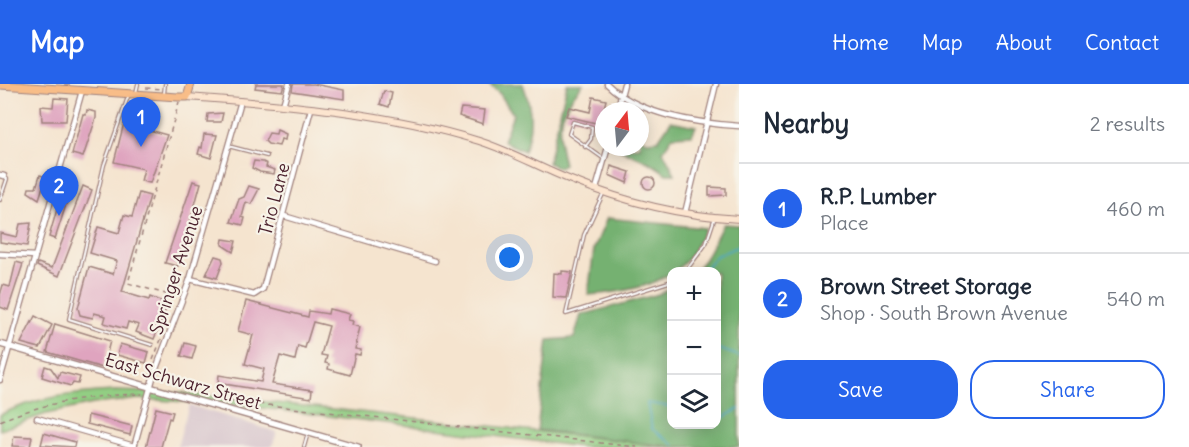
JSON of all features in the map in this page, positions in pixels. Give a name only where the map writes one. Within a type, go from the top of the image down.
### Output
[{"type":"main road","points":[[187,97],[191,84]]},
{"type":"main road","points":[[0,85],[70,87],[82,91],[92,88],[132,95],[284,105],[458,135],[499,148],[604,192],[685,213],[739,219]]},
{"type":"street","points":[[284,105],[289,84]]},
{"type":"street","points":[[607,84],[621,96],[635,103],[707,123],[739,126]]},
{"type":"street","points":[[619,102],[624,84]]},
{"type":"street","points":[[685,213],[716,84]]},
{"type":"street","points":[[0,380],[82,91]]},
{"type":"street","name":"Springer Avenue","points":[[134,447],[151,387],[190,279],[241,101]]},
{"type":"street","name":"Trio Lane","points":[[190,279],[254,295],[263,289],[312,109]]},
{"type":"street","points":[[596,189],[605,156]]},
{"type":"street","points":[[284,216],[435,261]]},
{"type":"street","points":[[0,254],[35,256]]},
{"type":"street","name":"East Schwarz Street","points":[[0,344],[10,345],[358,447]]},
{"type":"street","points":[[37,418],[134,447]]},
{"type":"lane","points":[[138,84],[104,165],[69,319],[152,345]]},
{"type":"lane","points":[[164,97],[165,84]]},
{"type":"lane","points":[[585,147],[591,138],[592,127],[573,122],[569,129],[570,134],[585,147],[604,159]]},
{"type":"lane","points":[[228,146],[267,156]]},
{"type":"lane","points":[[0,200],[7,179],[2,176]]},
{"type":"lane","points":[[604,192],[584,235],[573,295],[566,314],[667,283]]},
{"type":"lane","points":[[689,267],[706,244],[715,217]]},
{"type":"lane","points":[[304,447],[308,433]]},
{"type":"path","points":[[178,98],[179,105],[128,283],[179,298]]},
{"type":"path","points":[[0,421],[61,402],[104,395],[142,394]]},
{"type":"path","points":[[205,398],[637,447]]},
{"type":"shaded area","points":[[189,405],[277,432],[272,447],[177,447]]},
{"type":"green space","points":[[488,84],[523,84],[530,118],[529,134],[524,151],[503,141],[513,114],[500,94]]},
{"type":"green space","points":[[567,84],[583,84],[569,102],[561,121],[560,141],[564,164],[559,168],[548,163]]},
{"type":"green space","points":[[671,121],[696,126],[692,135],[673,136],[663,151],[675,174],[666,174],[655,165],[636,156],[649,156],[649,141],[658,140]]},
{"type":"green space","points":[[607,218],[705,228],[687,260],[679,267],[667,267],[666,276],[627,290],[588,295],[594,249]]},
{"type":"green space","points":[[723,224],[739,225],[739,447],[673,447],[537,430],[548,340],[574,338],[581,315],[659,294],[667,289],[667,429],[721,429],[721,267],[698,267],[705,259]]},
{"type":"green space","points":[[115,391],[185,393],[683,447],[584,447],[238,405],[139,399],[93,404],[46,414],[0,430],[0,415],[27,404],[71,395]]},
{"type":"building","points":[[256,84],[284,84],[282,91],[255,88]]},
{"type":"building","points":[[293,84],[314,84],[344,90],[344,99],[292,91]]},
{"type":"building","points":[[384,91],[392,93],[389,107],[380,104]]},
{"type":"building","points":[[593,97],[606,100],[606,102],[595,102],[595,123],[566,116],[569,107],[590,112]]},
{"type":"building","points":[[54,98],[68,99],[66,121],[42,121],[41,106],[53,107]]},
{"type":"building","points":[[461,108],[485,110],[483,124],[459,116]]},
{"type":"building","points":[[87,110],[96,112],[96,118],[83,157],[72,154],[83,114],[86,115]]},
{"type":"building","points":[[223,113],[221,122],[207,122],[208,114]]},
{"type":"building","points":[[124,123],[167,135],[150,183],[141,181],[144,169],[114,162]]},
{"type":"building","points":[[277,130],[286,134],[285,140],[281,139],[279,146],[268,144],[265,141],[269,133],[276,134]]},
{"type":"building","points":[[204,134],[217,135],[211,158],[198,154],[200,147],[202,148]]},
{"type":"building","points":[[254,161],[267,164],[266,167],[275,170],[274,174],[252,168]]},
{"type":"building","points":[[611,166],[630,172],[627,183],[609,175]]},
{"type":"building","points":[[40,175],[46,177],[39,199],[28,192],[29,188],[36,188]]},
{"type":"building","points":[[651,177],[655,183],[651,189],[647,189],[643,181]]},
{"type":"building","points":[[66,178],[74,180],[55,239],[49,237]]},
{"type":"building","points":[[193,181],[201,183],[178,266],[165,263]]},
{"type":"building","points":[[83,186],[92,190],[59,276],[37,266],[38,263],[52,268]]},
{"type":"building","points":[[249,186],[259,189],[251,204],[246,202],[242,217],[245,218],[243,225],[231,222],[239,199],[244,197]]},
{"type":"building","points":[[709,187],[726,188],[726,195],[709,196]]},
{"type":"building","points":[[139,193],[150,196],[122,292],[149,300],[150,297],[168,304],[154,339],[136,332],[139,325],[128,322],[126,329],[104,323],[106,316],[94,313],[93,318],[80,315],[78,308],[89,267],[113,274],[117,261],[90,253],[98,227],[119,233],[124,215],[132,217]]},
{"type":"building","points":[[31,223],[27,246],[0,242],[0,233],[17,237],[20,224]]},
{"type":"building","points":[[223,239],[236,241],[233,252],[222,245]]},
{"type":"building","points":[[215,256],[222,258],[223,262],[217,278],[206,275]]},
{"type":"building","points":[[16,262],[23,264],[8,310],[0,307],[0,295],[3,285],[10,287]]},
{"type":"building","points":[[562,271],[572,272],[566,298],[553,297],[554,273],[562,274]]},
{"type":"building","points":[[246,301],[308,317],[309,311],[328,314],[329,309],[350,314],[348,320],[353,321],[352,325],[360,327],[355,349],[361,350],[360,355],[355,354],[350,375],[328,369],[329,364],[325,363],[327,356],[321,355],[329,326],[313,322],[305,348],[298,346],[295,360],[280,356],[272,384],[312,390],[311,398],[218,383],[219,375],[261,382],[264,369],[245,364],[253,335],[238,331]]},
{"type":"building","points":[[35,316],[52,325],[40,348],[21,343]]},
{"type":"building","points":[[55,324],[110,341],[103,368],[47,352]]},
{"type":"building","points":[[185,343],[196,346],[192,359],[181,356]]},
{"type":"building","points":[[120,344],[149,352],[146,363],[117,355]]},
{"type":"building","points":[[45,366],[51,368],[58,378],[60,372],[80,377],[78,384],[73,383],[71,386],[42,377]]},
{"type":"building","points":[[156,408],[173,412],[171,419],[169,418],[161,447],[146,447]]},
{"type":"building","points":[[88,415],[132,426],[130,435],[87,424]]},
{"type":"building","points":[[44,433],[75,442],[74,447],[41,445]]},
{"type":"building","points":[[14,436],[32,437],[30,447],[12,446]]},
{"type":"waterway","points":[[706,267],[716,256],[739,246]]},
{"type":"waterway","points":[[721,350],[739,356]]},
{"type":"waterway","points":[[667,406],[647,403],[652,429],[674,445]]},
{"type":"waterway","points":[[721,418],[739,409]]},
{"type":"place","name":"R.P. Lumber","points":[[141,147]]},
{"type":"place","name":"Brown Street Storage","points":[[59,216]]}]
